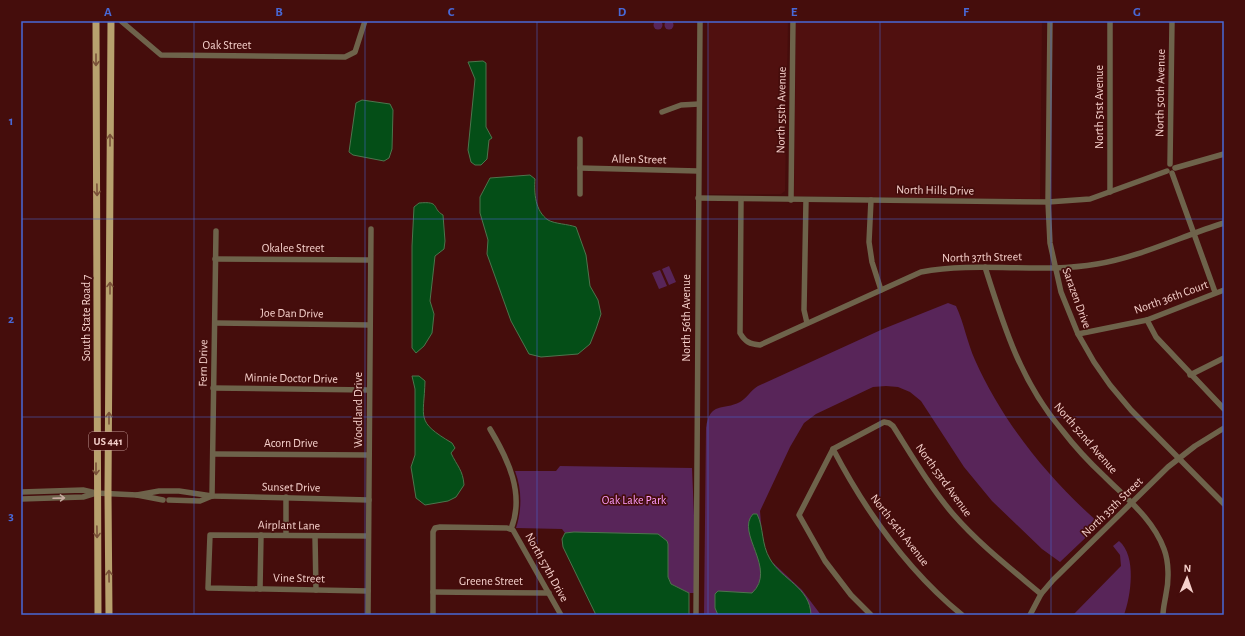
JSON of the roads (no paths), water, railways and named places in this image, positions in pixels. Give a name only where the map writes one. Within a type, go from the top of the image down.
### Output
[{"type":"main road","name":"South State Road 7","points":[[96,21],[98,224],[96,493],[98,615]]},
{"type":"main road","name":"South State Road 7","points":[[109,615],[108,493],[111,21]]},
{"type":"main road","points":[[96,104],[105,110],[110,119]]},
{"type":"main road","points":[[98,224],[102,223],[110,233]]},
{"type":"main road","points":[[98,334],[103,344],[109,347]]},
{"type":"street","name":"Oak Street","points":[[121,21],[161,56],[345,57],[355,52],[365,21]]},
{"type":"street","name":"North 56th Avenue","points":[[696,615],[700,21]]},
{"type":"street","name":"North 55th Avenue","points":[[791,200],[793,21]]},
{"type":"street","name":"Sarazen Drive","points":[[1050,21],[1048,202],[1050,242],[1061,292],[1078,334],[1110,386],[1131,410],[1224,504]]},
{"type":"street","name":"North 51st Avenue","points":[[1110,21],[1110,192]]},
{"type":"street","name":"North 50th Avenue","points":[[1172,21],[1171,169],[1215,292]]},
{"type":"street","points":[[662,112],[681,105],[699,104]]},
{"type":"street","points":[[580,139],[580,194]]},
{"type":"street","name":"North Hills Drive","points":[[698,198],[1048,202],[1090,198],[1171,169],[1224,154]]},
{"type":"street","name":"Allen Street","points":[[580,168],[698,171]]},
{"type":"street","name":"North 37th Street","points":[[741,199],[740,333],[744,340],[750,344],[760,345],[921,272],[940,268],[1055,268],[1097,264],[1130,256],[1194,232],[1224,223]]},
{"type":"street","points":[[806,200],[804,310],[807,323]]},
{"type":"street","points":[[871,200],[869,242],[872,262],[881,290]]},
{"type":"street","name":"Woodland Drive","points":[[368,591],[371,229]]},
{"type":"street","name":"Fern Drive","points":[[212,496],[216,231]]},
{"type":"street","name":"Okalee Street","points":[[215,259],[370,260]]},
{"type":"street","name":"North 52nd Avenue","points":[[985,267],[1015,356],[1036,396],[1062,430],[1104,477],[1132,503],[1148,521],[1159,537],[1165,551],[1167,568],[1163,615]]},
{"type":"street","name":"North 36th Court","points":[[1078,334],[1147,320],[1215,292],[1224,290]]},
{"type":"street","points":[[1147,320],[1156,337],[1224,409]]},
{"type":"street","name":"Joe Dan Drive","points":[[215,324],[370,325]]},
{"type":"street","points":[[1190,374],[1224,358]]},
{"type":"street","name":"Minnie Doctor Drive","points":[[213,388],[369,390]]},
{"type":"street","name":"North 53rd Avenue","points":[[833,449],[884,422],[889,423],[893,426],[922,473],[953,514],[982,545],[1041,594]]},
{"type":"street","name":"North 35th Street","points":[[1030,615],[1041,594],[1058,574],[1179,458],[1224,428]]},
{"type":"street","name":"North 57th Drive","points":[[490,430],[514,479],[516,516],[512,529],[561,615]]},
{"type":"street","points":[[833,449],[798,514],[825,561],[851,595],[871,615]]},
{"type":"street","name":"North 54th Avenue","points":[[833,449],[852,484],[884,532],[919,573],[962,615]]},
{"type":"street","name":"Acorn Drive","points":[[213,454],[369,455]]},
{"type":"street","points":[[21,492],[83,490],[96,493]]},
{"type":"street","name":"Sunset Drive","points":[[137,495],[159,491],[174,491],[212,496],[369,500]]},
{"type":"street","points":[[169,500],[174,491]]},
{"type":"street","points":[[21,499],[83,497],[96,493]]},
{"type":"street","name":"Sunset Drive","points":[[96,493],[137,495],[169,500],[200,501],[212,496]]},
{"type":"street","points":[[286,497],[286,535]]},
{"type":"street","points":[[433,615],[433,532],[435,528],[512,529]]},
{"type":"street","name":"Airplant Lane","points":[[208,588],[210,535],[368,536]]},
{"type":"street","points":[[260,589],[261,535]]},
{"type":"street","points":[[316,536],[316,590]]},
{"type":"street","name":"Vine Street","points":[[208,588],[368,591]]},
{"type":"street","points":[[368,591],[368,614]]},
{"type":"street","name":"Greene Street","points":[[433,592],[549,593]]},
{"type":"park label","name":"Oak Lake Park","points":[[634,500]]}]
